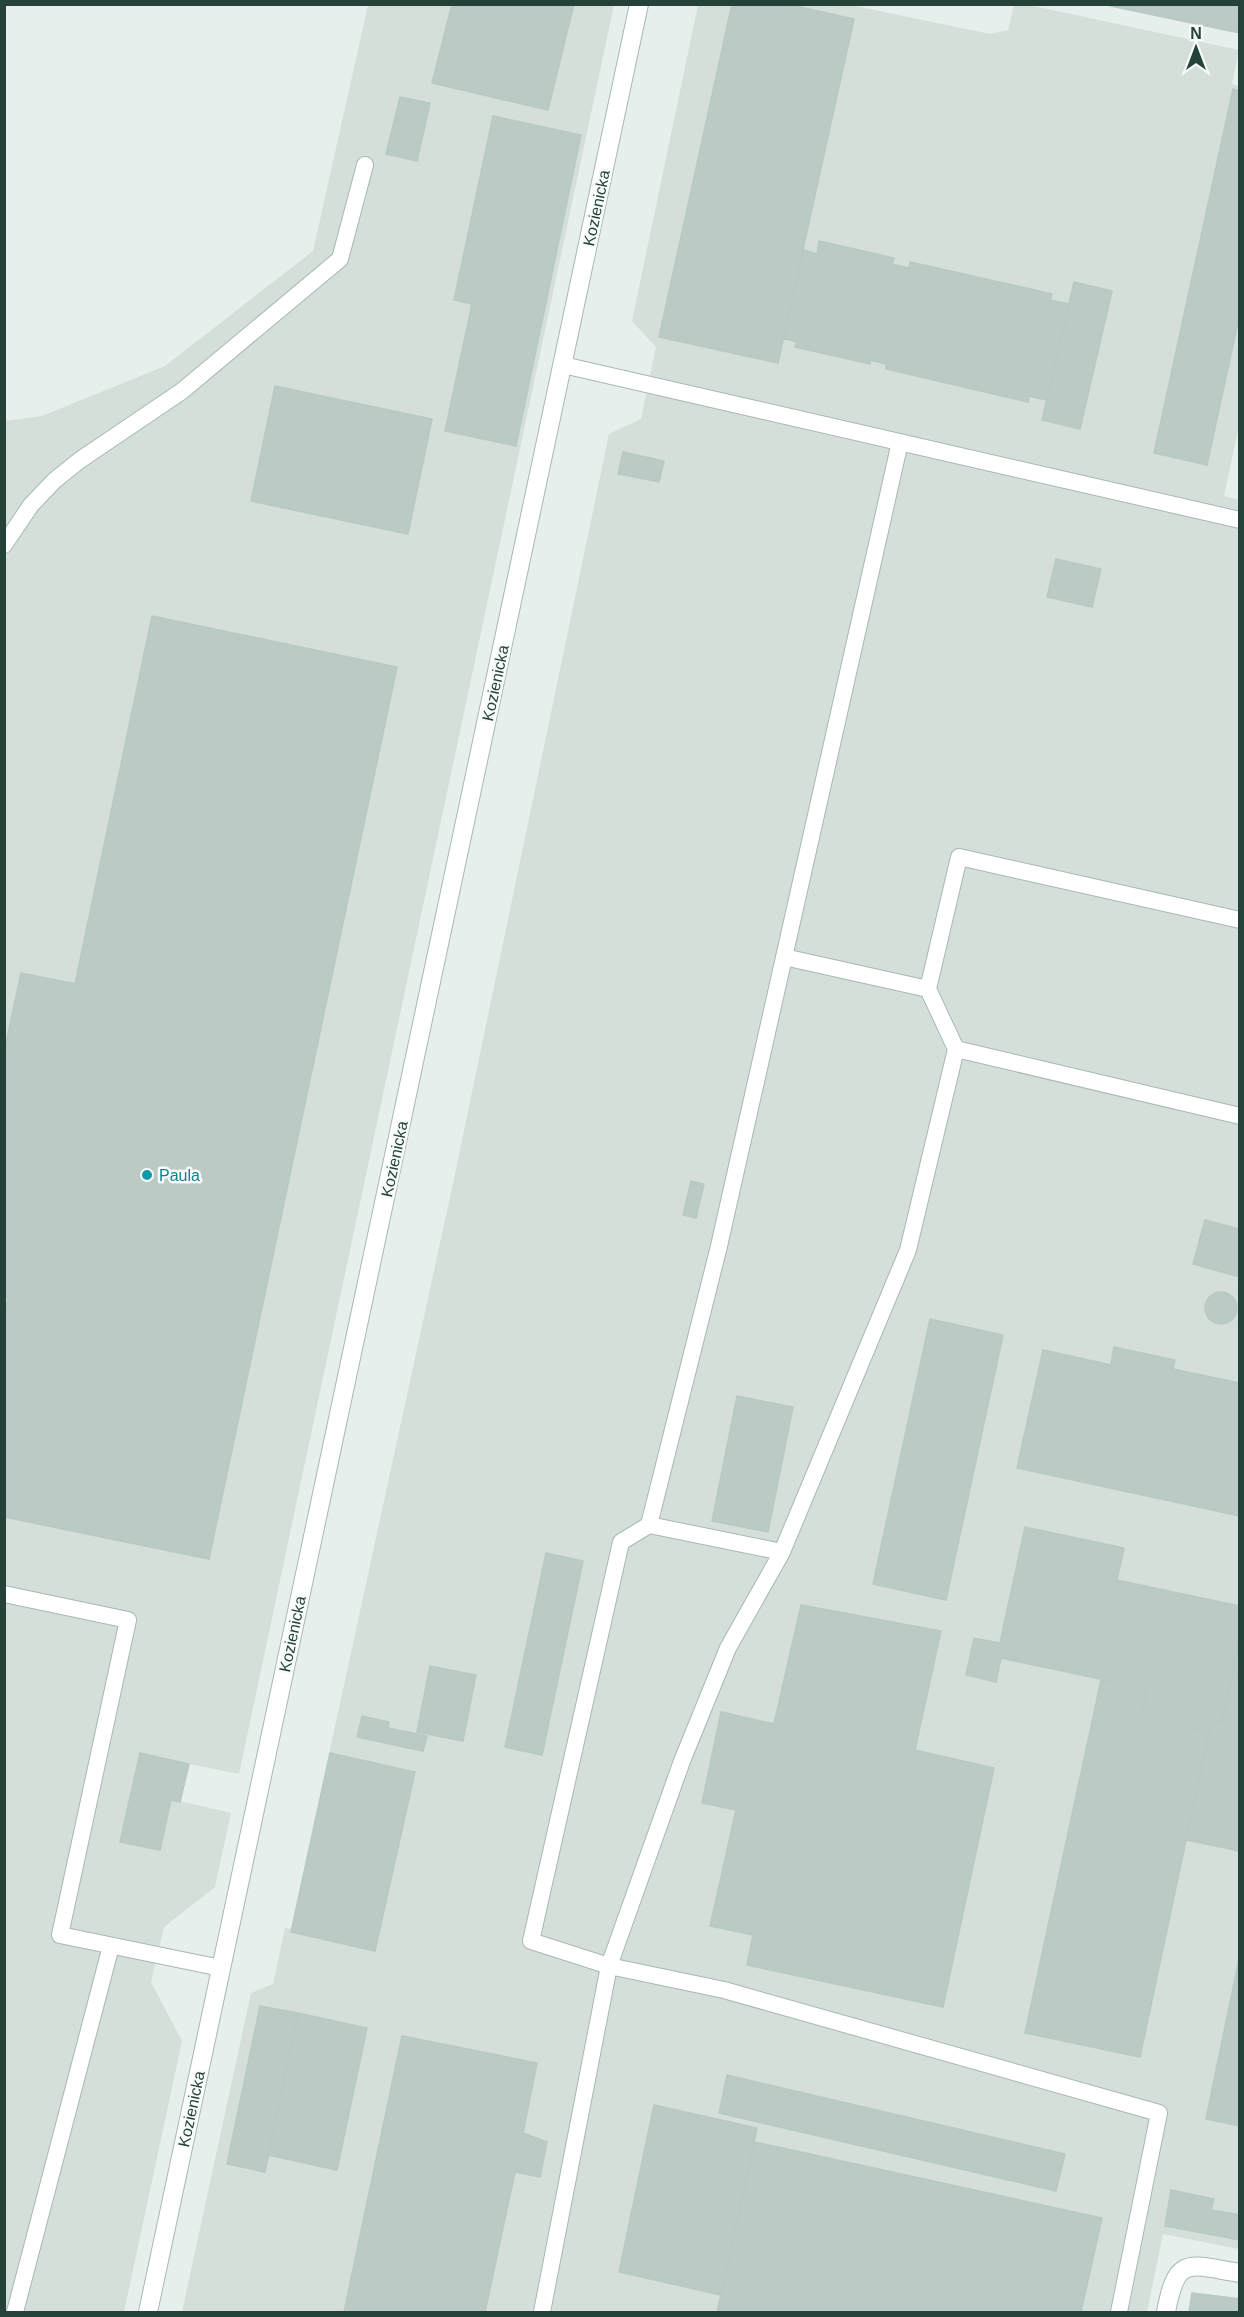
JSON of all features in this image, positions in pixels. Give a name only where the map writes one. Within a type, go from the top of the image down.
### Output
[{"type":"street","name":"Kozienicka","points":[[148,2313],[639,4]]},
{"type":"street","points":[[1166,2313],[1172,2283],[1179,2272],[1189,2266],[1239,2273]]},
{"type":"lane","points":[[4,546],[31,505],[55,480],[80,460],[182,391],[340,259],[365,165]]},
{"type":"lane","points":[[562,365],[1239,520]]},
{"type":"lane","points":[[649,1525],[719,1246],[900,442]]},
{"type":"lane","points":[[542,2313],[609,1966],[682,1761],[728,1648],[782,1552],[908,1250],[956,1049],[928,989],[959,857],[1239,920]]},
{"type":"lane","points":[[784,957],[928,989]]},
{"type":"lane","points":[[956,1049],[1239,1116]]},
{"type":"lane","points":[[782,1552],[649,1525],[621,1542],[531,1941],[609,1966],[724,1990],[1159,2113],[1119,2313]]},
{"type":"lane","points":[[4,1594],[128,1620],[60,1935],[221,1968]]},
{"type":"lane","points":[[15,2313],[111,1946]]},
{"type":"shaded area","points":[[368,5],[614,5],[239,1774],[189,1764],[180,1801],[231,1813],[215,1887],[164,1927],[151,1982],[182,2041],[124,2312],[5,2312],[4,421],[42,416],[165,366],[313,251]]},
{"type":"shaded area","points":[[698,5],[851,5],[990,34],[1008,30],[1014,5],[1029,5],[1239,50],[1232,84],[1240,86],[1240,421],[1224,496],[1240,500],[1239,2249],[1163,2234],[1147,2312],[182,2312],[251,1993],[273,1984],[285,1928],[291,1929],[455,1174],[609,434],[641,419],[656,347],[632,321]]},
{"type":"building","points":[[452,4],[574,4],[548,110],[432,83]]},
{"type":"building","points":[[732,4],[787,4],[854,19],[778,363],[659,337]]},
{"type":"building","points":[[1101,4],[1240,4],[1240,33]]},
{"type":"building","points":[[1233,89],[1240,91],[1240,313],[1207,465],[1154,453]]},
{"type":"building","points":[[400,97],[430,103],[417,161],[386,154]]},
{"type":"building","points":[[493,116],[581,135],[516,446],[445,431],[472,304],[454,300]]},
{"type":"building","points":[[819,241],[894,258],[892,264],[909,268],[910,262],[1052,294],[1050,300],[1069,304],[1047,400],[1029,396],[1028,402],[886,369],[886,364],[870,360],[870,364],[795,347],[797,342],[783,338],[804,250],[817,254]]},
{"type":"building","points":[[1074,282],[1112,291],[1080,429],[1042,420]]},
{"type":"building","points":[[275,386],[432,419],[408,534],[251,501]]},
{"type":"building","points":[[623,452],[664,461],[659,482],[618,474]]},
{"type":"building","points":[[1056,559],[1101,569],[1092,607],[1047,597]]},
{"type":"building","name":"Paula","points":[[152,616],[397,667],[209,1559],[4,1517],[4,1315],[8,1299],[4,1298],[4,1052],[21,973],[75,984]]},
{"type":"building","points":[[691,1181],[704,1184],[696,1218],[683,1215]]},
{"type":"building","points":[[1205,1220],[1240,1229],[1240,1277],[1193,1264]]},
{"type":"building","points":[[1221,1292],[1233,1296],[1237,1308],[1233,1320],[1221,1324],[1209,1320],[1205,1308],[1209,1296]]},
{"type":"building","points":[[930,1319],[1003,1335],[946,1600],[873,1584]]},
{"type":"building","points":[[1114,1347],[1175,1360],[1173,1369],[1240,1383],[1240,1516],[1017,1468],[1043,1350],[1111,1365]]},
{"type":"building","points":[[737,1396],[793,1407],[768,1532],[712,1521]]},
{"type":"building","points":[[1025,1527],[1124,1548],[1117,1580],[1240,1606],[1240,1638],[1222,1722],[1212,1720],[1209,1732],[1141,1717],[1147,1689],[1001,1658],[996,1682],[966,1675],[974,1638],[1000,1643]]},
{"type":"building","points":[[546,1553],[583,1561],[542,1755],[505,1747]]},
{"type":"building","points":[[801,1605],[941,1631],[915,1750],[994,1768],[943,2007],[747,1965],[753,1935],[710,1926],[736,1810],[702,1803],[721,1712],[774,1724]]},
{"type":"building","points":[[1240,1638],[1240,1851],[1186,1840],[1212,1720],[1222,1722]]},
{"type":"building","points":[[430,1666],[476,1675],[463,1741],[417,1732]]},
{"type":"building","points":[[1101,1680],[1147,1689],[1141,1717],[1209,1732],[1140,2057],[1025,2033]]},
{"type":"building","points":[[362,1716],[389,1722],[388,1728],[427,1736],[423,1751],[357,1737]]},
{"type":"building","points":[[140,1753],[189,1764],[180,1802],[171,1800],[160,1850],[120,1842]]},
{"type":"building","points":[[330,1753],[415,1772],[375,1951],[291,1932]]},
{"type":"building","points":[[1240,1954],[1240,2126],[1206,2119]]},
{"type":"building","points":[[260,2006],[298,2013],[265,2172],[227,2164]]},
{"type":"building","points":[[298,2013],[367,2028],[337,2170],[268,2155]]},
{"type":"building","points":[[402,2036],[537,2063],[523,2133],[547,2142],[540,2177],[515,2172],[485,2312],[344,2312]]},
{"type":"building","points":[[727,2075],[1065,2154],[1056,2191],[719,2113]]},
{"type":"building","points":[[654,2105],[757,2128],[721,2295],[619,2272]]},
{"type":"building","points":[[755,2142],[1102,2218],[1081,2312],[717,2312]]},
{"type":"building","points":[[1171,2190],[1214,2199],[1211,2210],[1240,2215],[1240,2240],[1165,2226]]},
{"type":"building","points":[[1192,2293],[1240,2299],[1240,2312],[1189,2312]]},
{"type":"place","name":"Paula","points":[[147,1175]]}]
